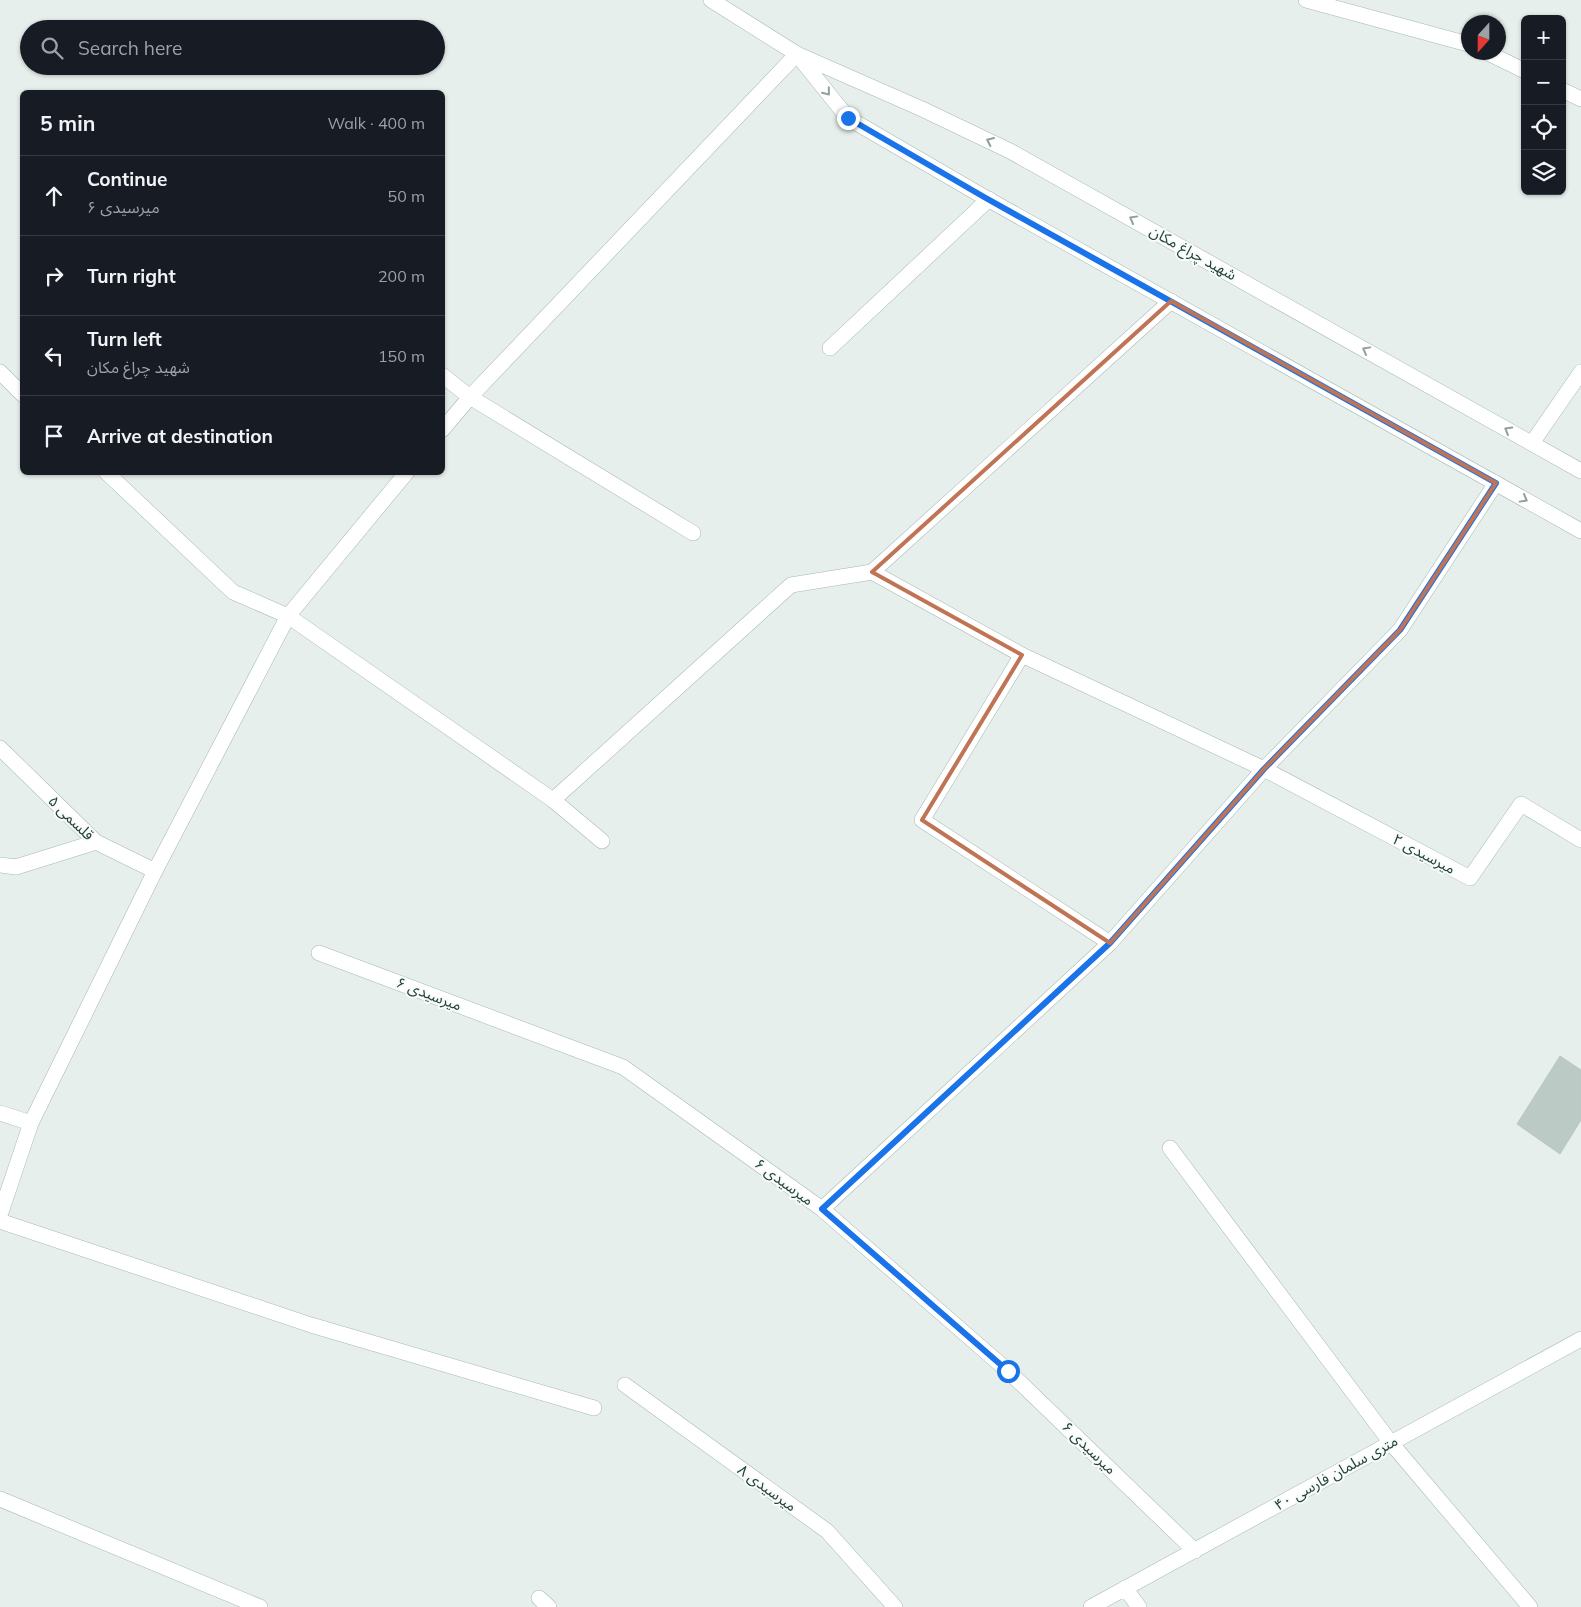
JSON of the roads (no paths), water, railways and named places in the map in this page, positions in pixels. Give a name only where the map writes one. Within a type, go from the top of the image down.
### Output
[{"type":"street","name":"شهید چراغ مکان","points":[[711,0],[797,54],[1010,150],[1581,470]]},
{"type":"street","points":[[1306,0],[1461,42]]},
{"type":"street","name":"شهید چراغ مکان","points":[[797,54],[848,118],[1581,531]]},
{"type":"street","points":[[445,426],[470,397],[797,54]]},
{"type":"street","points":[[1502,60],[1521,69]]},
{"type":"street","points":[[1566,92],[1581,99]]},
{"type":"street","points":[[830,348],[989,199]]},
{"type":"street","points":[[553,800],[790,585],[872,572],[1170,301]]},
{"type":"street","points":[[0,372],[20,392]]},
{"type":"street","points":[[1532,443],[1581,372]]},
{"type":"street","points":[[445,377],[470,397],[693,532]]},
{"type":"street","points":[[109,475],[233,592],[288,616],[553,800],[602,841]]},
{"type":"street","points":[[0,1215],[31,1123],[155,871],[288,616],[405,475]]},
{"type":"street","points":[[822,1209],[1110,943],[1264,769],[1400,630],[1496,483]]},
{"type":"street","points":[[872,572],[1022,655],[1264,769]]},
{"type":"street","points":[[1022,655],[922,820],[1110,943]]},
{"type":"street","name":"قلسمی ۵","points":[[0,748],[96,842],[155,871]]},
{"type":"street","name":"میرسیدی ۲","points":[[1264,769],[1470,878],[1521,804],[1581,840]]},
{"type":"street","points":[[0,865],[16,867],[96,842]]},
{"type":"street","name":"میرسیدی ۶","points":[[319,953],[623,1067],[822,1209],[1008,1371],[1195,1550]]},
{"type":"street","points":[[0,1113],[31,1123]]},
{"type":"street","points":[[1170,1148],[1391,1443],[1530,1607]]},
{"type":"street","points":[[0,1221],[311,1325],[594,1408]]},
{"type":"street","name":"۴۰ متری سلمان فارسی","points":[[1091,1607],[1581,1339]]},
{"type":"street","name":"میرسیدی ۸","points":[[625,1384],[827,1532],[895,1607]]},
{"type":"street","points":[[0,1499],[260,1607]]},
{"type":"street","points":[[1125,1588],[1139,1607]]}]
